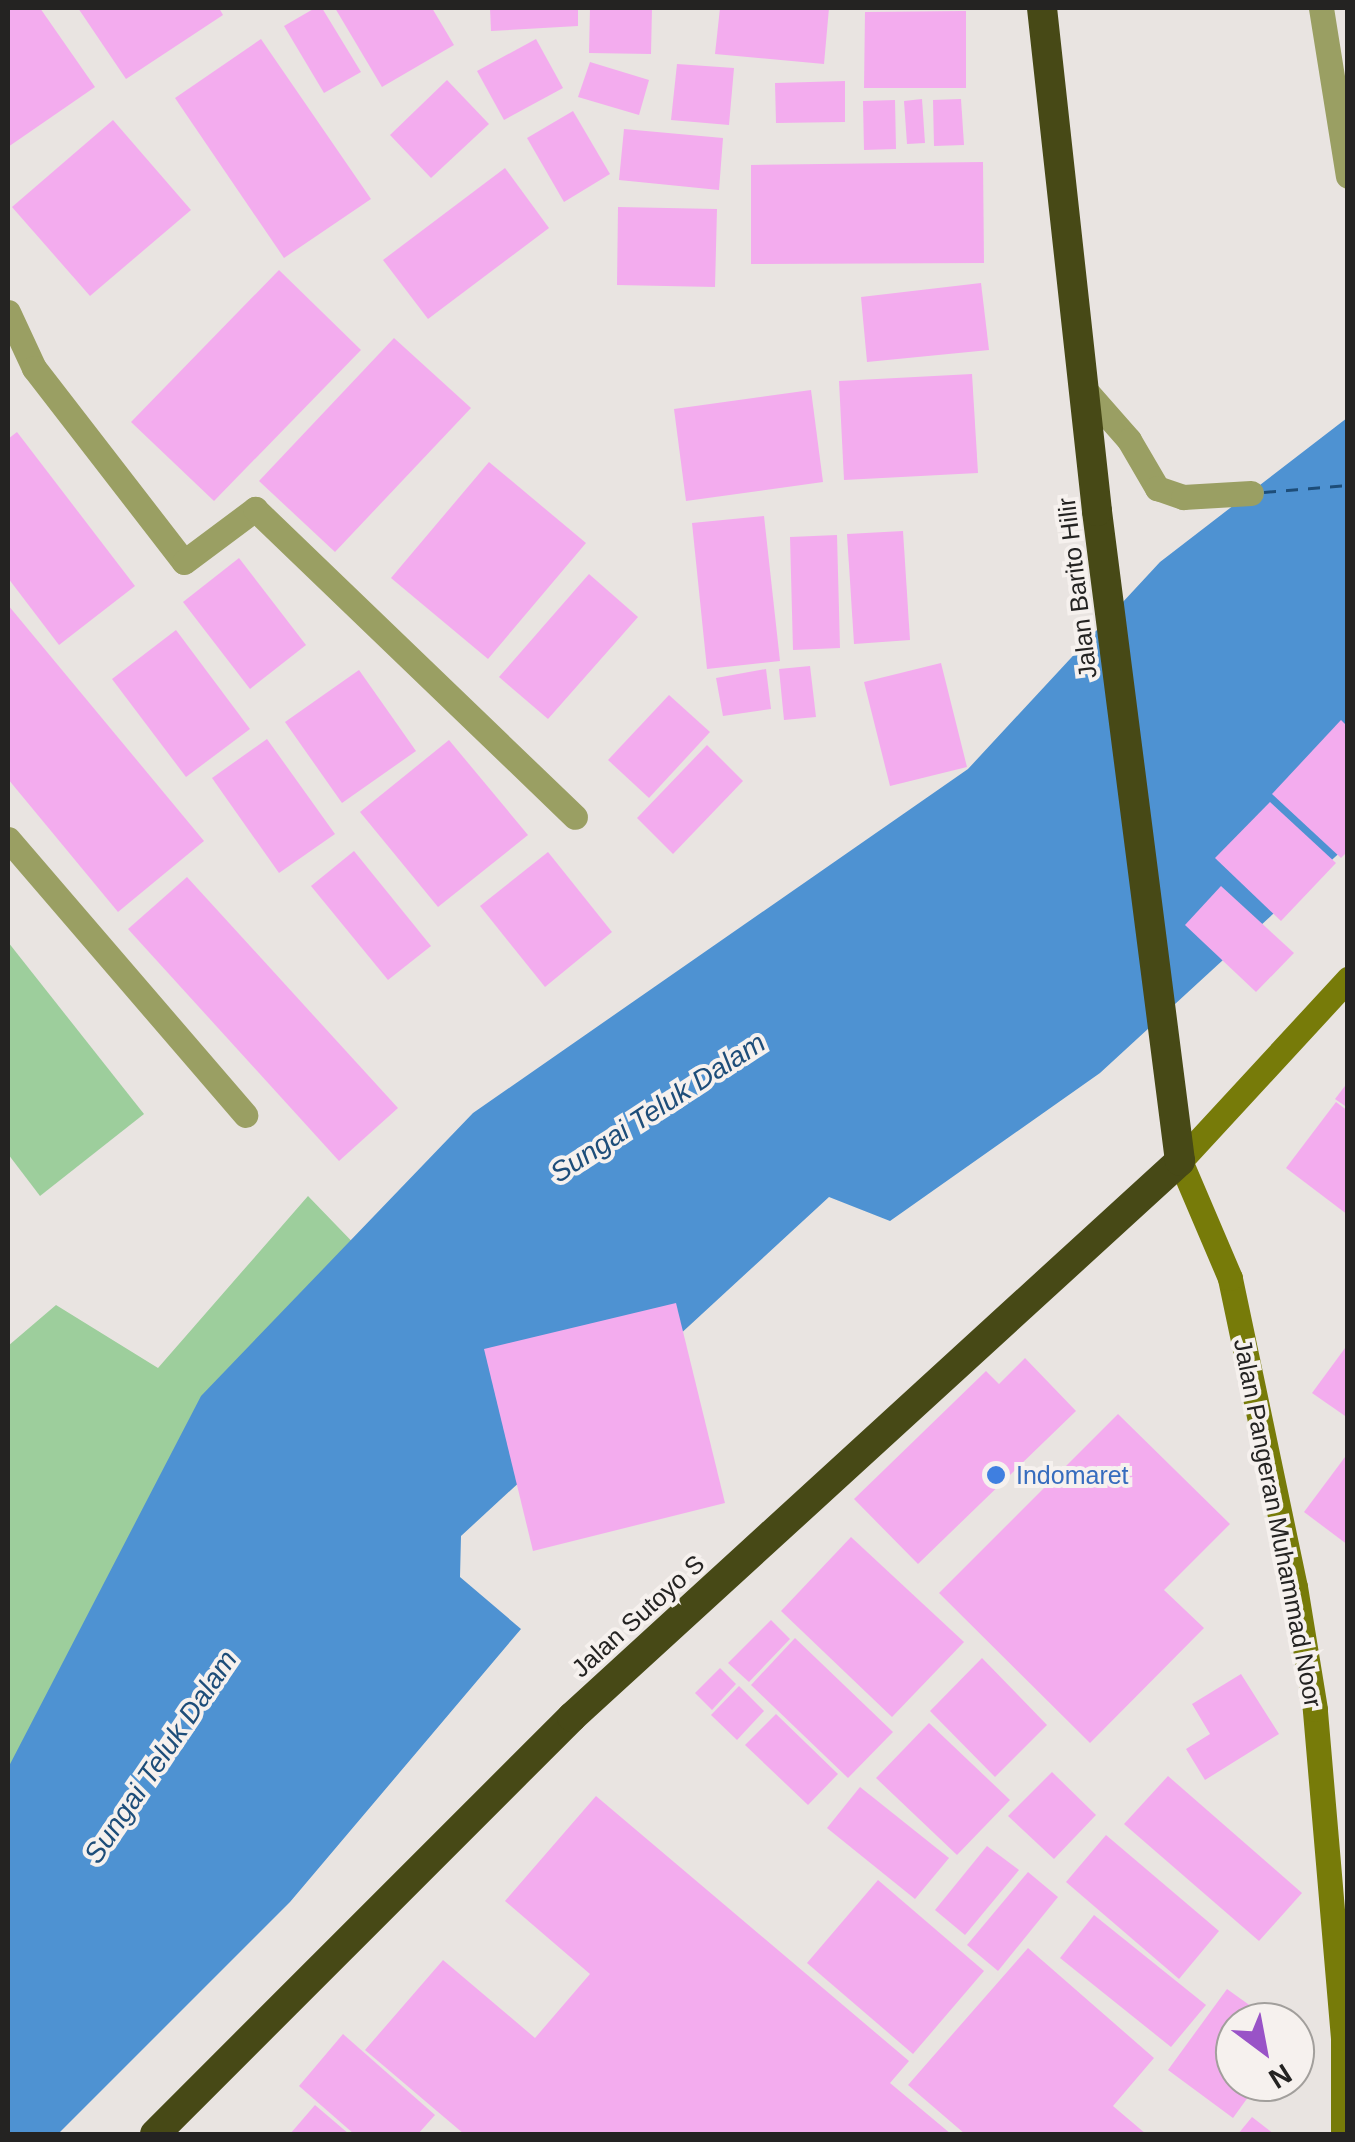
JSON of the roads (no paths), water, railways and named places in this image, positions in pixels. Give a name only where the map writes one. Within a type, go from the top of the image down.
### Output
[{"type":"highway","name":"Jalan Barito Hilir","points":[[1042,8],[1098,512],[1180,1161]]},
{"type":"highway","name":"Jalan Sutoyo S","points":[[155,2134],[572,1718],[1180,1161]]},
{"type":"main road","points":[[1180,1161],[1348,979]]},
{"type":"main road","name":"Jalan Pangeran Muhammad Noor","points":[[1180,1161],[1230,1278],[1315,1709],[1337,1959],[1345,2130]]},
{"type":"street","points":[[1321,8],[1348,176]]},
{"type":"street","points":[[8,312],[34,368],[184,562],[254,509],[575,816]]},
{"type":"street","points":[[1086,391],[1129,440],[1158,488],[1182,498],[1251,493]]},
{"type":"street","points":[[8,838],[245,1115]]},
{"type":"water","name":"Sungai Teluk Dalam","points":[[1347,418],[1347,846],[1100,1073],[890,1221],[829,1197],[461,1536],[460,1577],[521,1629],[290,1902],[58,2134],[8,2134],[8,1768],[201,1396],[473,1113],[968,769],[1160,562]]},
{"type":"place","name":"Indomaret","points":[[996,1475]]}]
